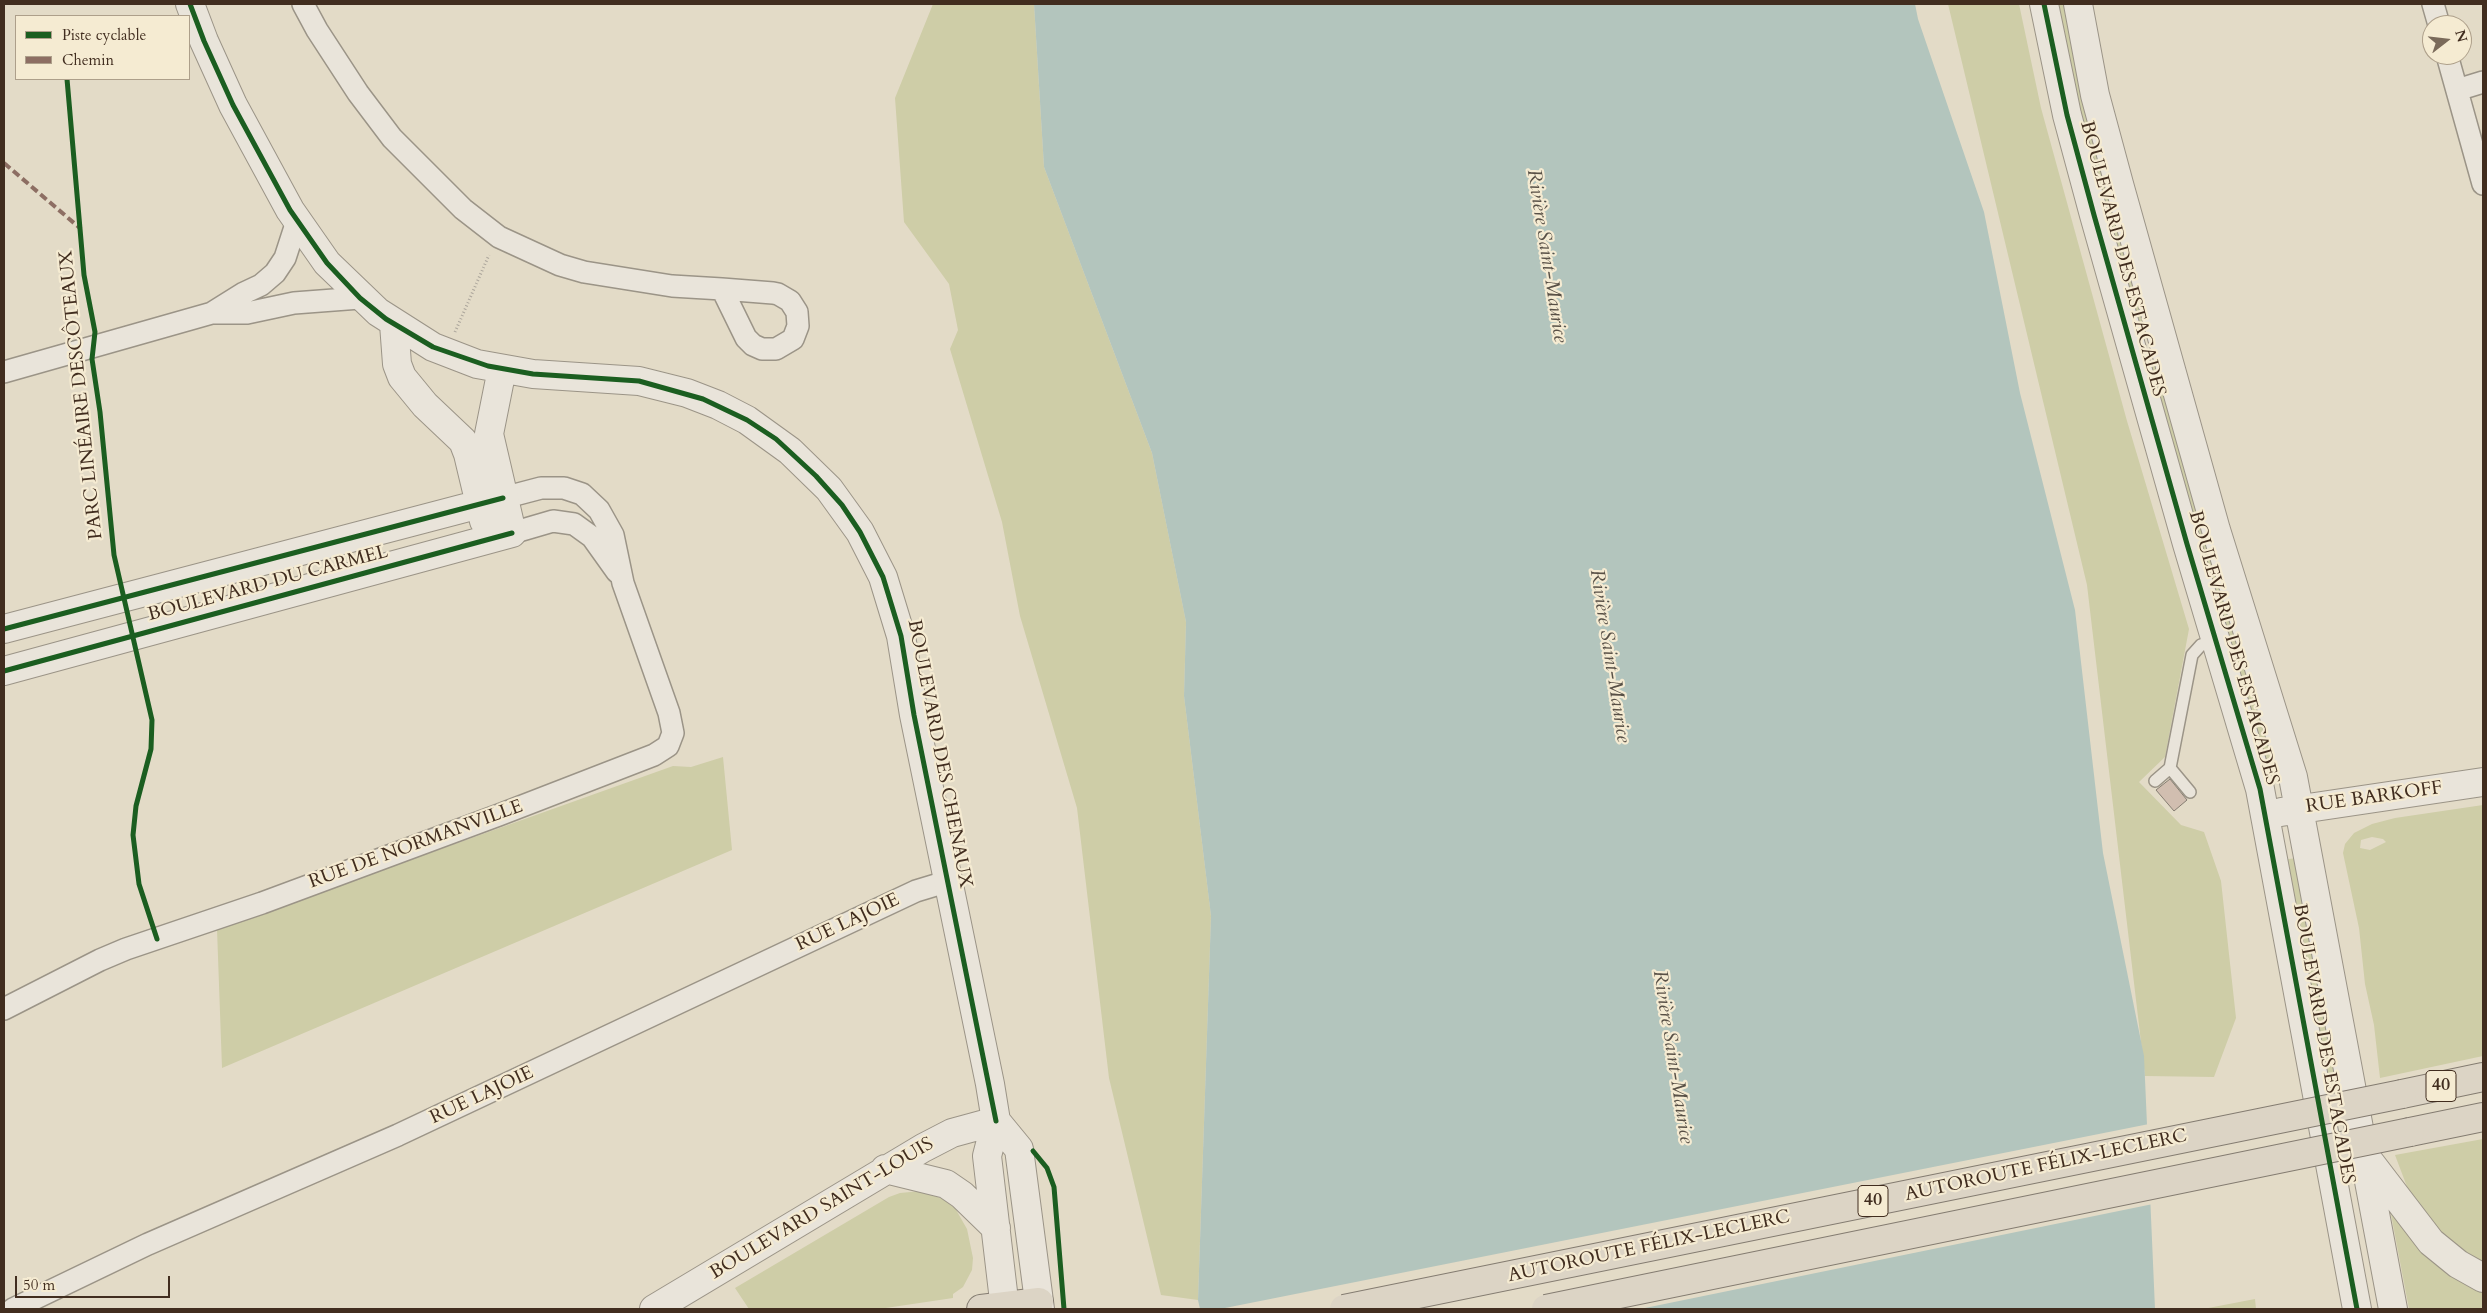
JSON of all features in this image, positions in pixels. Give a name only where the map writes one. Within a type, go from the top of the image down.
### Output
[{"type":"highway","name":"AUTOROUTE FÉLIX-LECLERC","points":[[1344,1309],[2482,1078]]},
{"type":"highway","name":"AUTOROUTE FÉLIX-LECLERC","points":[[1546,1309],[2483,1117]]},
{"type":"highway","points":[[997,1308],[1040,1306]]},
{"type":"street","name":"BOULEVARD DES CHENAUX","points":[[190,4],[204,41],[233,105],[297,221],[327,263],[360,298],[394,324],[443,351],[502,370],[541,375],[639,380],[703,399],[747,420],[776,439],[842,505],[869,549],[890,597],[901,636],[914,716],[949,881],[996,1121],[987,1156],[996,1228],[997,1308]]},
{"type":"street","points":[[303,4],[317,30],[358,93],[392,138],[462,209],[498,236],[533,253],[584,272],[672,286],[722,289]]},
{"type":"street","name":"BOULEVARD DES ESTACADES","points":[[2044,4],[2067,115],[2216,530],[2288,758],[2300,809],[2394,1309]]},
{"type":"street","name":"BOULEVARD DES ESTACADES","points":[[2078,4],[2215,640],[2255,772],[2265,815],[2357,1309]]},
{"type":"street","points":[[2450,65],[2483,184]]},
{"type":"street","points":[[2457,90],[2483,82]]},
{"type":"street","points":[[212,313],[275,274],[285,258],[297,221]]},
{"type":"street","points":[[4,372],[212,313],[248,312],[294,303],[360,298]]},
{"type":"street","points":[[394,324],[397,364],[402,377],[424,405],[463,441],[491,501],[500,536]]},
{"type":"street","points":[[491,501],[489,434],[502,370]]},
{"type":"street","name":"BOULEVARD DU CARMEL","points":[[4,629],[491,501],[552,487],[574,491],[593,503]]},
{"type":"street","name":"RUE DE NORMANVILLE","points":[[4,1010],[100,960],[262,903],[499,815],[661,751],[672,740],[672,725],[623,583],[613,535],[593,503]]},
{"type":"street","name":"BOULEVARD DU CARMEL","points":[[4,671],[552,521],[564,521],[579,527]]},
{"type":"street","name":"RUE DE NORMANVILLE","points":[[579,527],[599,544],[623,583]]},
{"type":"street","name":"RUE BARKOFF","points":[[2265,815],[2483,782]]},
{"type":"street","name":"RUE LAJOIE","points":[[13,1309],[148,1244],[398,1135],[916,891],[949,881]]},
{"type":"street","name":"BOULEVARD DES CHENAUX","points":[[996,1121],[1019,1149],[1040,1306]]},
{"type":"street","name":"BOULEVARD SAINT-LOUIS","points":[[654,1309],[885,1169],[952,1132],[996,1121]]},
{"type":"street","points":[[2366,1158],[2431,1242],[2458,1264],[2483,1278]]},
{"type":"street","points":[[885,1169],[946,1184],[962,1195],[996,1228]]},
{"type":"lane","points":[[2155,781],[2170,768],[2192,655],[2201,645],[2215,640]]},
{"type":"lane","points":[[2170,768],[2190,792]]},
{"type":"path","points":[[458,326],[481,270]]},
{"type":"green space","points":[[933,4],[1034,4],[1044,167],[1152,453],[1186,622],[1184,696],[1211,916],[1198,1300],[1161,1295],[1109,1078],[1077,808],[1020,616],[1002,522],[950,349],[958,330],[949,284],[904,222],[895,98]]},
{"type":"green space","points":[[1948,4],[2019,4],[2041,108],[2127,421],[2189,629],[2165,757],[2139,782],[2181,825],[2204,832],[2221,881],[2236,1018],[2214,1077],[2145,1076],[2087,585]]},
{"type":"green space","points":[[2054,4],[2068,4],[2150,330],[2137,334],[2073,100]]},
{"type":"green space","points":[[2161,364],[2279,773],[2266,776],[2148,368]]},
{"type":"green space","points":[[723,757],[732,850],[222,1068],[217,929],[673,766],[691,767]]},
{"type":"green space","points":[[2483,805],[2483,1056],[2380,1078],[2374,1025],[2365,984],[2359,928],[2343,853],[2345,844],[2354,833],[2372,824],[2395,818]],"holes":[[[2372,837],[2383,839],[2386,842],[2370,850],[2360,848],[2361,840]]]},
{"type":"green space","points":[[2296,858],[2337,1079],[2324,1081],[2282,860]]},
{"type":"green space","points":[[2483,1139],[2483,1263],[2464,1253],[2438,1230],[2409,1192],[2395,1155]]},
{"type":"green space","points":[[921,1191],[943,1199],[955,1208],[967,1229],[973,1258],[972,1270],[963,1287],[953,1294],[953,1298],[879,1309],[749,1309],[735,1288],[889,1197],[900,1193]]},
{"type":"green space","points":[[2390,1209],[2411,1239],[2428,1257],[2459,1281],[2483,1293],[2483,1309],[2409,1309]]},
{"type":"green space","points":[[2255,1299],[2256,1309],[2203,1309]]},
{"type":"water","name":"Rivière Saint-Maurice","points":[[1034,4],[1915,4],[1918,19],[1984,212],[2020,393],[2075,610],[2103,853],[2144,1056],[2155,1309],[1200,1309],[1198,1300],[1211,916],[1184,696],[1186,622],[1152,453],[1044,167]]},
{"type":"pier","points":[[2149,1124],[2153,1204],[1640,1309],[1220,1309]]},
{"type":"building","points":[[2170,779],[2187,800],[2174,811],[2156,790]]},
{"type":"marked path","points":[[4,163],[81,229]]},
{"type":"cycle path","points":[[190,4],[204,41],[233,105],[290,210],[327,263],[360,298],[386,319],[433,347],[488,366],[533,374],[639,381],[703,399],[747,420],[776,439],[816,476],[842,505],[860,532],[883,577],[901,636],[914,715],[996,1121]]},
{"type":"cycle path","points":[[2044,4],[2067,115],[2094,215],[2187,544],[2260,789],[2357,1309]]},
{"type":"cycle path","name":"PARC LINÉAIRE DESCÔTEAUX","points":[[67,80],[84,275],[95,332],[92,359],[100,412],[114,555],[152,720],[151,749],[136,806],[133,835],[139,884],[157,939]]},
{"type":"cycle path","points":[[4,629],[503,498]]},
{"type":"cycle path","points":[[4,671],[512,533]]},
{"type":"cycle path","points":[[1033,1151],[1047,1168],[1054,1187],[1064,1309]]}]
